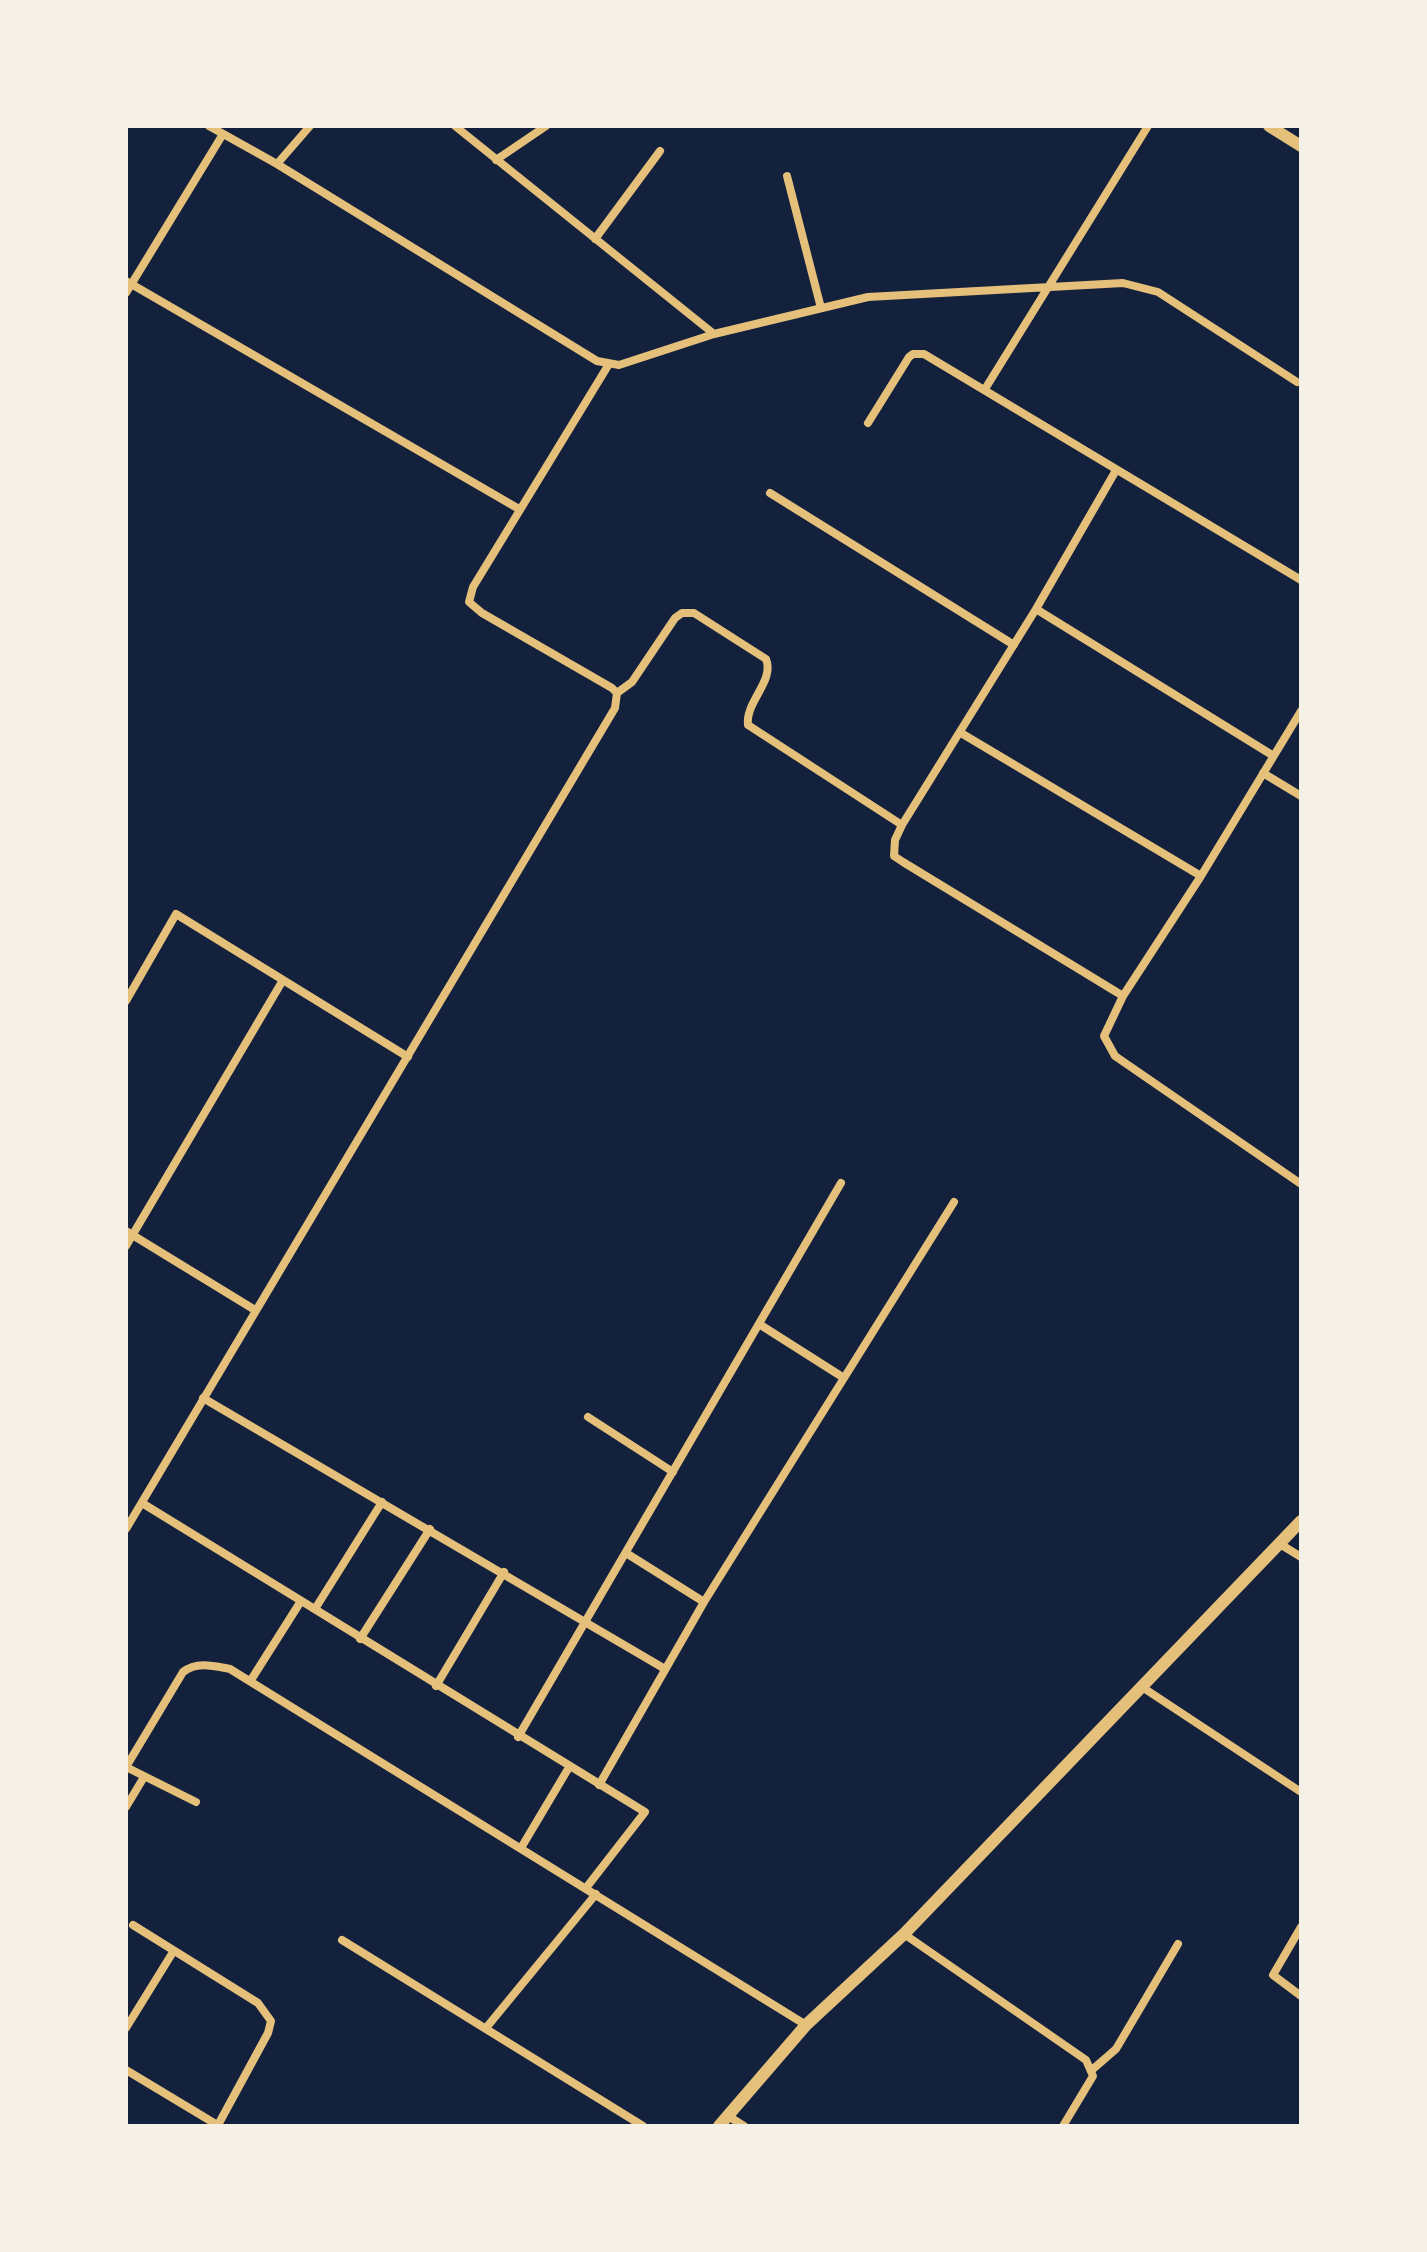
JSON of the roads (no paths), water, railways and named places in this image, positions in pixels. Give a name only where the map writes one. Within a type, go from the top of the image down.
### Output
[{"type":"street","points":[[209,126],[277,164],[597,361],[609,364],[619,365],[714,334],[898,293],[1123,283],[1158,292],[1297,382]]},
{"type":"street","points":[[277,164],[310,126]]},
{"type":"street","points":[[455,126],[714,334]]},
{"type":"street","points":[[496,160],[546,126]]},
{"type":"street","points":[[985,389],[1148,126]]},
{"type":"street","points":[[1269,126],[1285,130],[1301,146]]},
{"type":"street","points":[[223,134],[128,286],[519,509]]},
{"type":"street","points":[[595,239],[660,151]]},
{"type":"street","points":[[787,176],[821,308]]},
{"type":"street","points":[[868,423],[913,354],[924,354],[1115,472],[1156,492],[1301,580]]},
{"type":"street","points":[[609,364],[473,587],[469,602],[482,613],[617,693]]},
{"type":"street","points":[[1115,472],[1036,609],[902,825],[895,840],[894,856],[1123,996]]},
{"type":"street","points":[[770,493],[1014,645]]},
{"type":"street","points":[[1036,609],[1272,755]]},
{"type":"street","points":[[127,1524],[581,771],[615,708],[617,693],[632,682],[675,618],[682,613],[694,613],[766,659],[768,672],[748,711],[748,725],[902,825]]},
{"type":"street","points":[[1301,711],[1105,1029],[1109,1050],[1301,1184]]},
{"type":"street","points":[[961,733],[1201,876]]},
{"type":"street","points":[[1263,773],[1301,796]]},
{"type":"street","points":[[126,1001],[176,914],[408,1057]]},
{"type":"street","points":[[126,1246],[129,1233],[283,980]]},
{"type":"street","points":[[518,1737],[841,1183]]},
{"type":"street","points":[[599,1785],[704,1602],[954,1202]]},
{"type":"street","points":[[129,1233],[255,1310]]},
{"type":"street","points":[[759,1324],[844,1378]]},
{"type":"street","points":[[203,1398],[665,1669]]},
{"type":"street","points":[[588,1417],[673,1472]]},
{"type":"street","points":[[315,1609],[382,1502]]},
{"type":"street","points":[[142,1503],[568,1769],[645,1812],[586,1888]]},
{"type":"street","points":[[744,2126],[724,2121],[806,2025],[904,1934],[1301,1521]]},
{"type":"street","points":[[360,1639],[430,1529]]},
{"type":"street","points":[[1280,1544],[1301,1557]]},
{"type":"street","points":[[626,1553],[704,1602]]},
{"type":"street","points":[[436,1686],[504,1572]]},
{"type":"street","points":[[251,1680],[301,1601]]},
{"type":"street","points":[[196,1802],[126,1767],[175,1682],[190,1667],[205,1665],[230,1669],[251,1680],[806,2025]]},
{"type":"street","points":[[1142,1687],[1301,1792]]},
{"type":"street","points":[[521,1848],[568,1769]]},
{"type":"street","points":[[126,1807],[144,1777]]},
{"type":"street","points":[[486,2028],[596,1894]]},
{"type":"street","points":[[126,2070],[218,2126],[268,2033],[271,2021],[258,2003],[133,1925]]},
{"type":"street","points":[[1301,1927],[1273,1975],[1301,1996]]},
{"type":"street","points":[[904,1934],[1078,2053],[1093,2069],[1093,2076],[1063,2126]]},
{"type":"street","points":[[342,1940],[643,2126]]},
{"type":"street","points":[[1093,2069],[1116,2049],[1178,1944]]},
{"type":"street","points":[[126,2028],[173,1952]]}]
